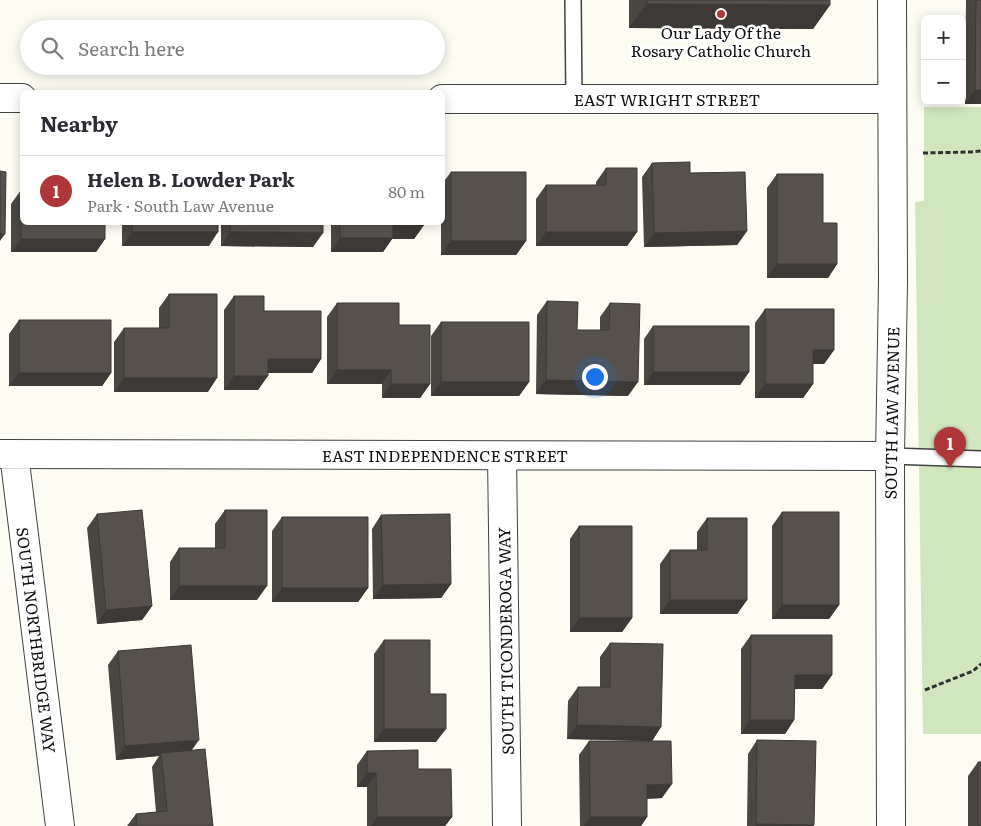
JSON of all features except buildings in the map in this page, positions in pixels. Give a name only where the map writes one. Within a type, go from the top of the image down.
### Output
[{"type":"street","name":"SOUTH LAW AVENUE","points":[[891,826],[892,0]]},
{"type":"street","points":[[0,98],[20,98]]},
{"type":"street","name":"EAST WRIGHT STREET","points":[[445,99],[892,100]]},
{"type":"street","name":"EAST INDEPENDENCE STREET","points":[[7,454],[890,456]]},
{"type":"street","name":"SOUTH NORTHBRIDGE WAY","points":[[7,454],[60,826]]},
{"type":"street","name":"SOUTH TICONDEROGA WAY","points":[[502,456],[507,826]]},
{"type":"lane","points":[[573,0],[574,99]]},
{"type":"lane","points":[[890,456],[981,459]]},
{"type":"path","points":[[920,153],[981,151]]},
{"type":"path","points":[[925,690],[974,671],[981,664]]},
{"type":"green space","points":[[924,107],[981,107],[981,734],[923,734],[915,202],[924,201]]},
{"type":"place","name":"Our Lady Of the Rosary Catholic Church","points":[[721,14]]},
{"type":"place","name":"Helen B. Lowder Park","points":[[950,468]]}]
